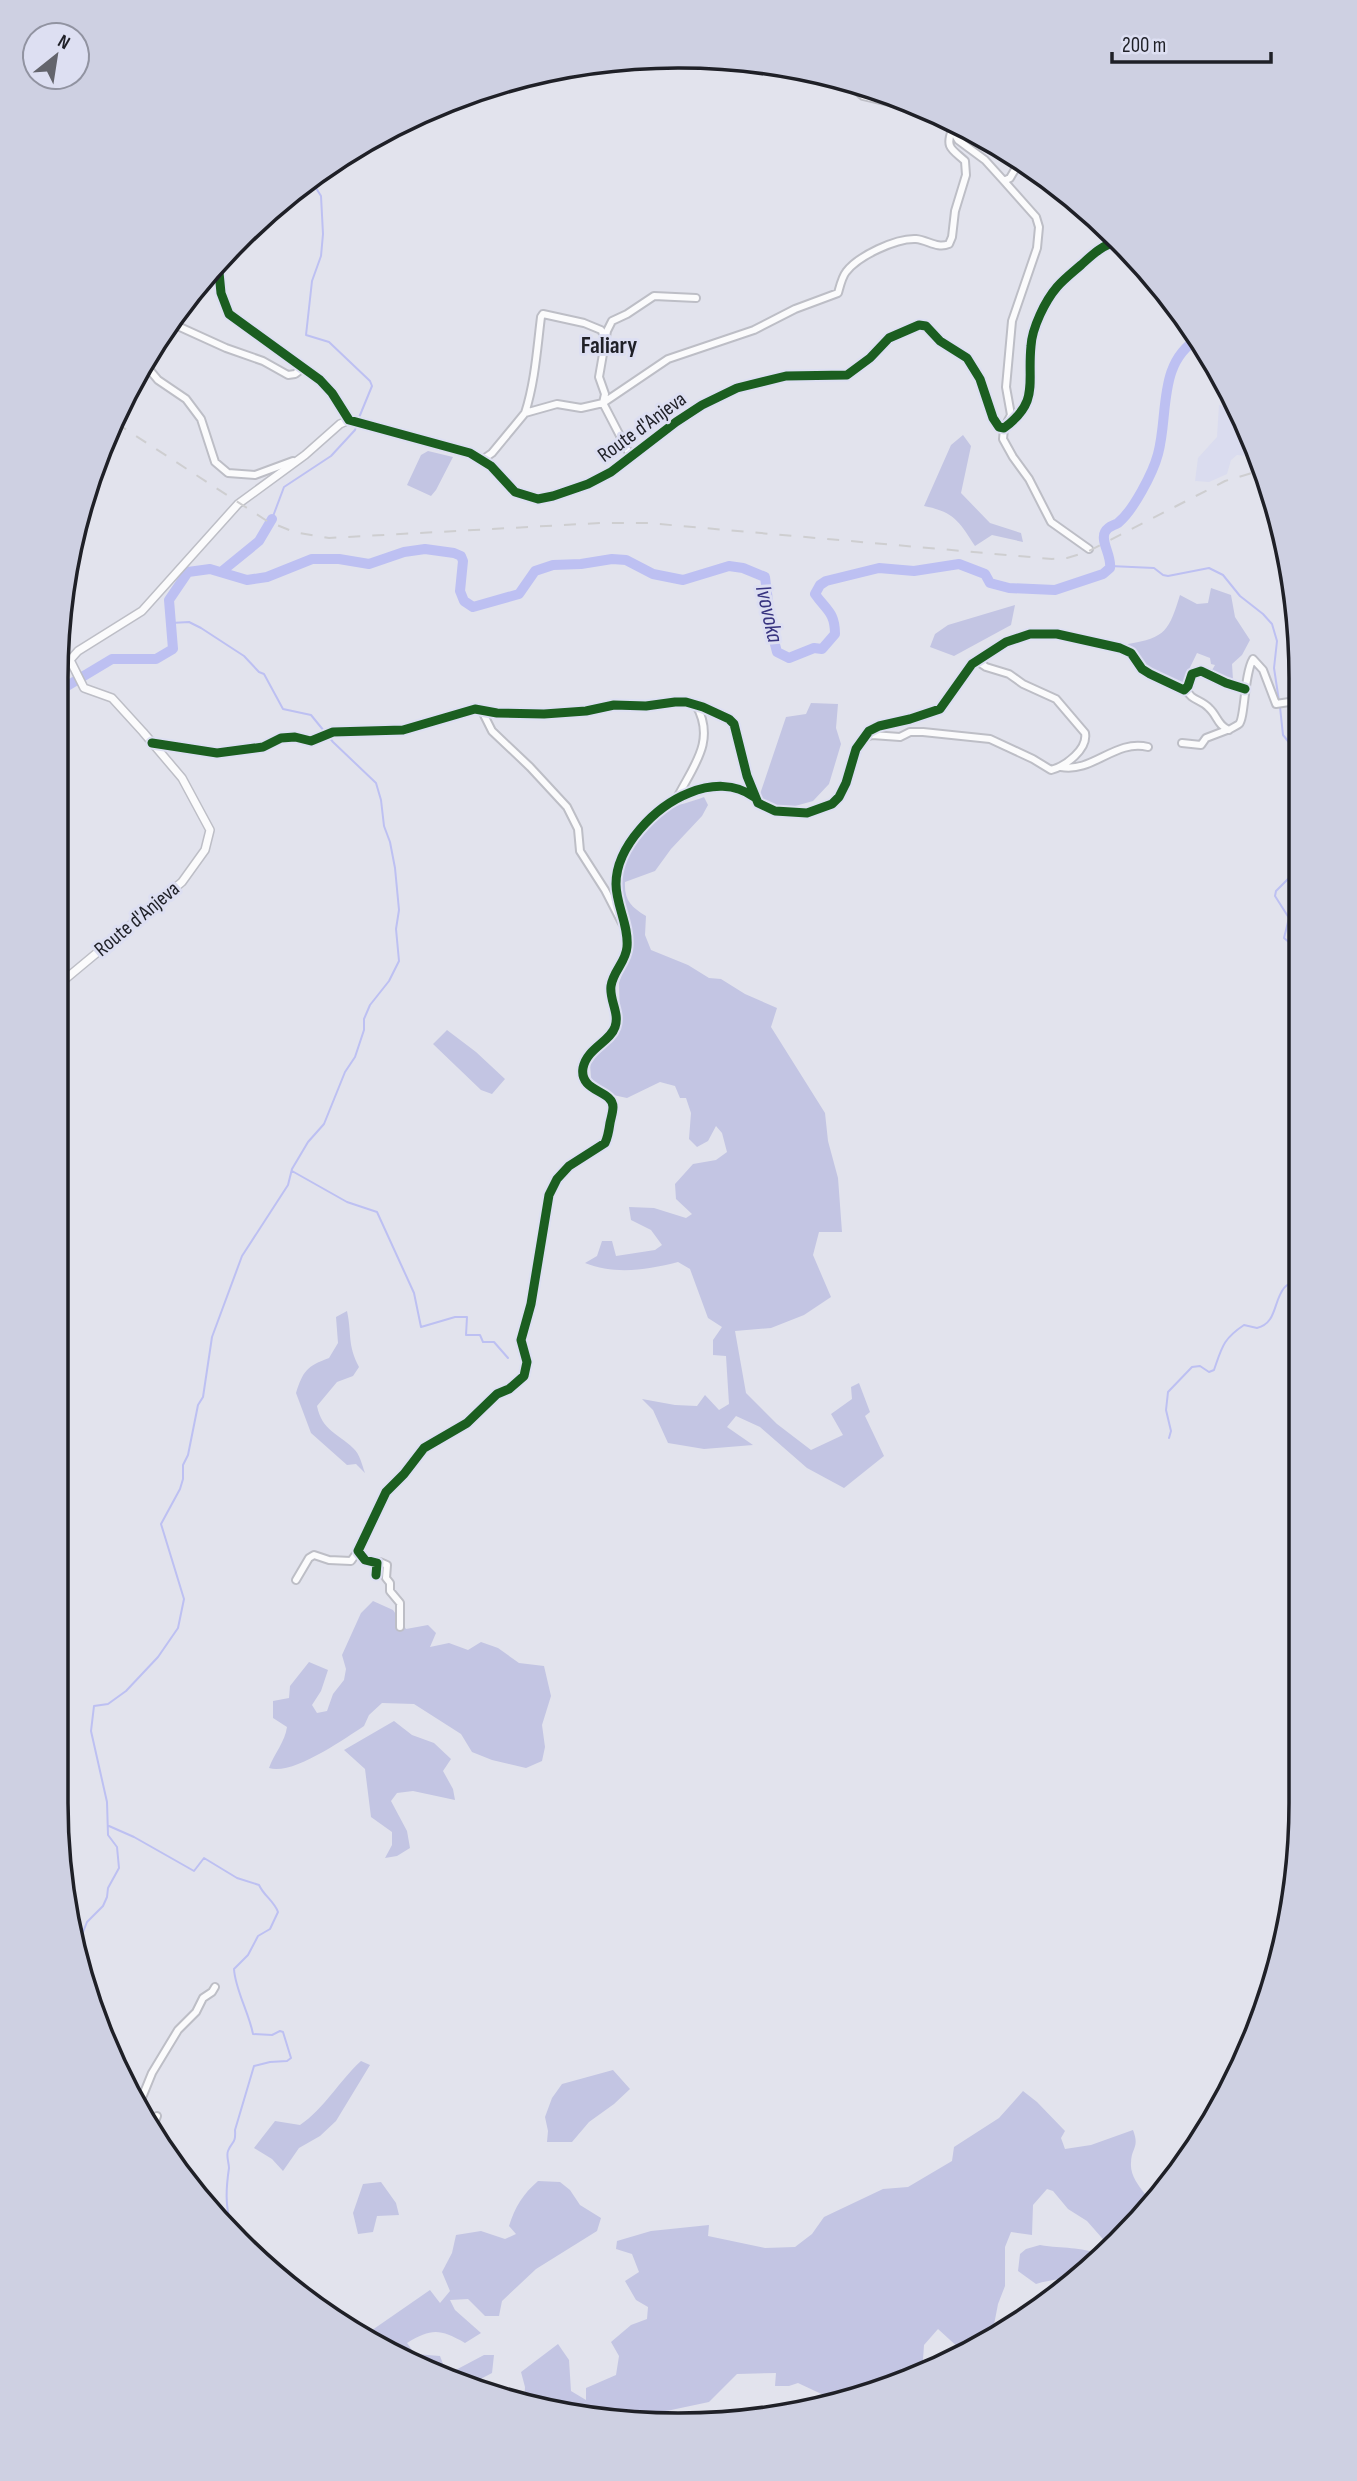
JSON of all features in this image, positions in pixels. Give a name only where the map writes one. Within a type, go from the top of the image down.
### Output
[{"type":"street","points":[[525,413],[557,404],[582,408],[603,403],[668,359],[754,330],[795,309],[838,293],[844,274],[849,268],[881,247],[919,239],[941,246],[949,244],[955,211],[966,176],[965,161],[949,146],[951,133]]},
{"type":"street","points":[[955,135],[985,160],[1036,218],[1037,248],[1012,321],[1006,387],[1011,415],[1004,428],[1003,439],[1029,479],[1051,522],[1089,549]]},
{"type":"street","points":[[1004,181],[1010,178],[1015,169]]},
{"type":"street","points":[[1004,428],[1018,418],[1028,403],[1032,384],[1032,339],[1052,293],[1090,256],[1107,244]]},
{"type":"street","points":[[151,372],[158,380],[186,399],[201,419],[215,461],[228,473],[256,475],[278,468],[305,455],[332,430],[353,422],[320,380],[229,314],[221,293],[219,277]]},
{"type":"street","points":[[631,457],[603,403],[605,394],[599,377],[612,321],[654,296],[696,298]]},
{"type":"street","points":[[482,460],[492,453],[525,413],[533,386],[534,362],[543,314],[591,326],[601,330],[606,339]]},
{"type":"street","name":"Route d'Anjeva","points":[[353,422],[456,449],[491,466],[515,492],[538,499],[588,484],[611,472],[676,422],[702,405],[737,388],[786,376],[847,374],[870,358],[889,338],[919,325],[926,326],[940,341],[967,358],[979,379],[993,418],[1004,428]]},
{"type":"street","points":[[180,327],[226,348],[263,361],[288,375],[303,368]]},
{"type":"street","points":[[332,430],[340,408]]},
{"type":"street","name":"Route d'Anjeva","points":[[68,977],[182,882],[205,850],[211,830],[182,778],[112,698],[85,688],[70,660],[89,643],[142,611],[238,504],[305,455]]},
{"type":"street","points":[[296,1580],[309,1558],[314,1555],[329,1560],[351,1561],[386,1492],[424,1448],[467,1423],[497,1394],[524,1376],[527,1362],[521,1340],[531,1304],[549,1195],[563,1171],[607,1139],[612,1102],[587,1083],[583,1075],[584,1065],[590,1054],[614,1031],[616,1025],[617,1014],[611,986],[625,958],[627,946],[616,884],[621,860],[645,824],[677,798],[696,790],[719,786],[744,789],[758,803],[775,811],[807,813],[832,804],[846,783],[861,739],[879,726],[940,709],[972,664],[1006,642],[1030,634],[1057,634],[1120,648],[1130,653],[1142,669],[1150,674],[1178,688],[1186,688]]},
{"type":"street","points":[[1182,743],[1201,745],[1206,738],[1239,725],[1251,661],[1256,659],[1276,704],[1289,702]]},
{"type":"street","points":[[861,739],[872,735],[900,737],[910,732],[923,732],[990,739],[1051,770],[1060,767],[1084,746],[1085,733],[1056,699],[1023,684],[1009,674],[986,667],[977,661]]},
{"type":"street","points":[[1229,730],[1222,727],[1210,709],[1191,698],[1186,688],[1192,674],[1201,671],[1245,690]]},
{"type":"street","points":[[152,743],[217,753],[263,747],[281,738],[295,737],[311,741],[333,732],[403,730],[475,709],[544,713],[586,711],[614,705],[646,706],[675,702],[696,705],[734,724],[754,797]]},
{"type":"street","points":[[677,798],[705,739],[703,717],[696,705]]},
{"type":"street","points":[[482,710],[492,731],[567,807],[578,829],[580,851],[626,930]]},
{"type":"street","points":[[1060,767],[1075,769],[1126,747],[1148,747]]},
{"type":"street","points":[[358,1551],[365,1560],[387,1565],[386,1578],[390,1583],[390,1591],[400,1603],[400,1627]]},
{"type":"street","points":[[376,1575],[377,1563]]},
{"type":"street","points":[[143,2095],[152,2073],[177,2032],[215,1987]]},
{"type":"shaded area","points":[[1219,405],[1225,406],[1246,456],[1237,455],[1231,460],[1227,474],[1209,482],[1195,481],[1198,458],[1217,437]]},
{"type":"shaded area","points":[[963,435],[971,446],[961,493],[990,523],[1021,533],[1023,542],[992,535],[975,546],[955,519],[942,511],[924,506],[951,445]]},
{"type":"shaded area","points":[[428,451],[453,457],[431,496],[407,485],[421,455]]},
{"type":"shaded area","points":[[1211,588],[1231,595],[1235,617],[1250,640],[1242,655],[1232,664],[1233,680],[1211,672],[1215,665],[1211,664],[1210,658],[1197,653],[1180,688],[1140,665],[1127,649],[1128,644],[1151,639],[1164,630],[1173,617],[1180,595],[1197,604],[1208,603]]},
{"type":"shaded area","points":[[1015,605],[1011,625],[954,656],[930,647],[935,634],[948,625]]},
{"type":"shaded area","points":[[811,703],[838,704],[836,728],[841,744],[829,784],[813,801],[788,808],[775,807],[758,800],[786,717],[806,714]]},
{"type":"shaded area","points":[[704,797],[708,805],[702,816],[671,849],[655,871],[625,882],[626,894],[632,906],[646,916],[645,935],[651,950],[688,965],[709,978],[721,979],[745,994],[777,1008],[771,1027],[825,1113],[828,1141],[838,1178],[842,1232],[819,1232],[813,1255],[831,1297],[804,1315],[771,1328],[735,1331],[746,1393],[777,1424],[811,1450],[843,1435],[831,1414],[852,1399],[851,1387],[859,1383],[870,1412],[865,1416],[884,1456],[844,1488],[807,1468],[760,1427],[736,1416],[727,1427],[753,1445],[704,1449],[668,1443],[653,1410],[642,1399],[697,1406],[705,1395],[719,1410],[729,1404],[726,1356],[713,1355],[713,1340],[722,1327],[708,1318],[690,1269],[678,1262],[631,1270],[608,1269],[585,1263],[597,1256],[602,1241],[612,1241],[616,1256],[655,1250],[662,1245],[651,1230],[631,1220],[629,1207],[654,1208],[686,1218],[692,1214],[676,1199],[675,1184],[693,1164],[716,1160],[727,1152],[722,1133],[716,1126],[708,1141],[697,1147],[689,1139],[691,1113],[686,1098],[680,1098],[675,1086],[660,1082],[627,1098],[613,1095],[591,1079],[590,1064],[616,1033],[620,1023],[619,983],[630,950],[627,925],[610,892],[647,826],[667,810]]},
{"type":"shaded area","points":[[447,1030],[505,1079],[492,1094],[481,1090],[433,1044]]},
{"type":"shaded area","points":[[347,1311],[351,1345],[359,1367],[353,1376],[337,1382],[317,1406],[319,1414],[331,1431],[355,1450],[365,1473],[356,1464],[347,1465],[311,1433],[296,1393],[307,1370],[329,1358],[338,1343],[336,1317]]},
{"type":"shaded area","points":[[373,1601],[393,1610],[406,1629],[428,1625],[436,1633],[430,1647],[449,1643],[468,1650],[481,1642],[498,1648],[519,1663],[544,1666],[551,1696],[542,1725],[545,1747],[542,1761],[526,1768],[492,1760],[472,1752],[461,1734],[414,1704],[382,1703],[369,1715],[364,1726],[331,1747],[291,1767],[269,1768],[287,1727],[273,1718],[273,1701],[289,1698],[290,1686],[309,1662],[328,1670],[321,1691],[312,1705],[317,1713],[327,1711],[333,1694],[344,1680],[346,1669],[342,1655],[361,1613]]},
{"type":"shaded area","points":[[394,1721],[412,1735],[434,1743],[451,1759],[443,1771],[453,1789],[455,1800],[413,1791],[397,1793],[391,1801],[407,1831],[410,1848],[397,1856],[385,1858],[392,1845],[392,1832],[371,1817],[365,1769],[344,1750]]},
{"type":"shaded area","points":[[361,2061],[370,2065],[336,2121],[320,2136],[299,2148],[283,2171],[272,2159],[254,2148],[275,2121],[300,2125],[309,2118]]},
{"type":"shaded area","points":[[613,2070],[630,2089],[589,2122],[572,2142],[547,2142],[545,2117],[552,2098],[562,2084]]},
{"type":"shaded area","points":[[1023,2091],[1065,2131],[1061,2138],[1065,2149],[1091,2145],[1133,2130],[1136,2141],[1131,2158],[1132,2172],[1146,2194],[1104,2240],[1087,2221],[1068,2209],[1053,2191],[1047,2189],[1033,2205],[1032,2235],[1011,2232],[1005,2247],[1005,2286],[994,2325],[984,2331],[956,2346],[938,2329],[924,2345],[923,2361],[875,2380],[824,2395],[798,2383],[775,2386],[776,2373],[737,2374],[709,2402],[661,2412],[599,2408],[525,2393],[521,2372],[558,2344],[569,2360],[571,2391],[586,2400],[586,2388],[616,2375],[619,2356],[611,2342],[631,2325],[647,2319],[648,2307],[636,2300],[625,2281],[639,2272],[632,2254],[616,2249],[617,2241],[651,2231],[709,2225],[708,2236],[765,2248],[795,2247],[812,2234],[824,2217],[883,2189],[908,2187],[952,2161],[954,2147],[999,2118]]},
{"type":"shaded area","points":[[538,2181],[560,2182],[570,2190],[580,2205],[601,2218],[597,2231],[536,2269],[502,2301],[499,2316],[485,2316],[468,2299],[450,2300],[455,2310],[481,2333],[465,2343],[442,2333],[430,2333],[407,2343],[414,2352],[372,2330],[430,2290],[440,2303],[450,2291],[442,2272],[452,2253],[456,2235],[481,2231],[505,2239],[516,2234],[509,2226],[524,2196]]},
{"type":"shaded area","points":[[381,2182],[396,2203],[399,2215],[377,2216],[373,2232],[358,2234],[353,2213],[363,2184]]},
{"type":"shaded area","points":[[1040,2245],[1091,2252],[1060,2279],[1036,2284],[1018,2271],[1020,2254]]},
{"type":"shaded area","points":[[419,2354],[440,2356],[444,2365]]},
{"type":"shaded area","points":[[484,2355],[494,2355],[492,2373],[480,2379],[456,2370]]},
{"type":"waterway","points":[[316,188],[321,196],[323,234],[321,256],[312,281],[306,335],[329,342],[370,381],[372,386],[358,420]]},
{"type":"waterway","name":"Ivovoka","points":[[68,685],[112,659],[156,659],[173,649],[169,600],[188,572],[210,569],[247,580],[267,577],[312,559],[339,559],[369,564],[404,552],[425,549],[454,553],[461,556],[463,561],[460,591],[464,601],[473,607],[519,594],[535,571],[553,565],[626,560],[653,574],[683,580],[729,566],[743,568],[765,577],[777,652],[789,658],[814,648],[822,649],[835,634],[832,616],[815,594],[826,581],[879,568],[914,571],[959,564],[985,574],[990,583],[1009,588],[1055,590],[1103,574],[1110,568],[1105,532],[1124,517],[1147,481],[1158,454],[1170,375],[1176,361],[1190,345]]},
{"type":"waterway","points":[[272,519],[284,487],[331,456],[357,425]]},
{"type":"waterway","points":[[221,572],[259,541],[272,519]]},
{"type":"waterway","points":[[1110,566],[1154,568],[1168,576],[1209,568],[1223,575],[1240,596],[1272,624],[1277,641],[1274,668],[1279,701]]},
{"type":"waterway","points":[[83,1933],[87,1922],[103,1906],[108,1888],[119,1868],[117,1847],[108,1835],[107,1802],[91,1731],[94,1706],[108,1704],[126,1691],[158,1657],[178,1628],[184,1599],[161,1524],[183,1479],[183,1465],[188,1455],[198,1405],[203,1397],[212,1337],[242,1256],[288,1185],[292,1169],[308,1142],[324,1124],[345,1072],[355,1057],[370,1005],[389,981],[399,961],[396,929],[399,910],[395,868],[376,783],[333,742],[311,715],[283,709],[264,674],[244,656],[189,622],[171,623]]},
{"type":"waterway","points":[[1280,707],[1283,735],[1289,742]]},
{"type":"waterway","points":[[1289,878],[1276,891],[1275,896],[1289,918]]},
{"type":"waterway","points":[[1289,918],[1284,938],[1289,942]]},
{"type":"waterway","points":[[292,1171],[347,1202],[377,1212],[414,1293],[421,1327],[455,1317],[467,1317],[466,1335],[480,1335],[483,1342],[494,1342],[508,1358]]},
{"type":"waterway","points":[[1169,1438],[1171,1431],[1166,1410],[1168,1392],[1192,1367],[1200,1366],[1209,1372],[1214,1370],[1227,1339],[1244,1325],[1257,1328],[1268,1322],[1284,1288],[1289,1284]]},
{"type":"waterway","points":[[109,1826],[194,1871],[204,1858],[237,1878],[259,1885],[278,1912],[270,1929],[258,1936],[248,1955],[234,1969],[253,2034],[272,2035],[283,2032],[291,2058],[254,2066],[234,2140],[227,2153],[228,2214]]},
{"type":"railway","points":[[123,427],[267,521],[294,532],[329,538],[600,523],[648,523],[1052,559],[1067,558],[1087,552],[1225,481],[1253,473]]},
{"type":"cycle path","points":[[219,277],[221,293],[229,314],[320,380],[349,420],[470,453],[491,466],[515,492],[538,499],[588,484],[611,472],[676,422],[702,405],[737,388],[786,376],[847,375],[870,358],[889,338],[919,325],[926,326],[940,341],[967,358],[980,379],[993,418],[999,427],[1004,428],[1023,409],[1027,400],[1030,391],[1032,339],[1048,300],[1060,284],[1093,254],[1108,245]]},
{"type":"cycle path","points":[[152,743],[217,753],[263,747],[281,738],[295,737],[311,741],[333,732],[403,730],[475,709],[497,713],[544,714],[586,711],[614,705],[646,706],[686,702],[703,707],[734,724],[747,776],[758,803],[775,811],[807,813],[832,804],[839,797],[856,749],[869,731],[940,709],[972,664],[1006,642],[1030,634],[1057,634],[1120,648],[1131,653],[1142,669],[1184,690],[1192,674],[1201,671],[1245,689]]},
{"type":"cycle path","points":[[376,1575],[377,1563],[365,1560],[358,1551],[386,1492],[424,1448],[467,1423],[497,1394],[509,1389],[524,1376],[527,1362],[521,1340],[531,1304],[549,1195],[557,1179],[569,1166],[605,1143],[607,1138],[613,1111],[612,1101],[586,1082],[583,1068],[589,1055],[608,1037],[616,1022],[611,986],[627,947],[616,884],[623,856],[630,842],[651,817],[689,793],[723,786],[739,789],[754,797]]},
{"type":"district","name":"Faliary","points":[[609,345]]}]
